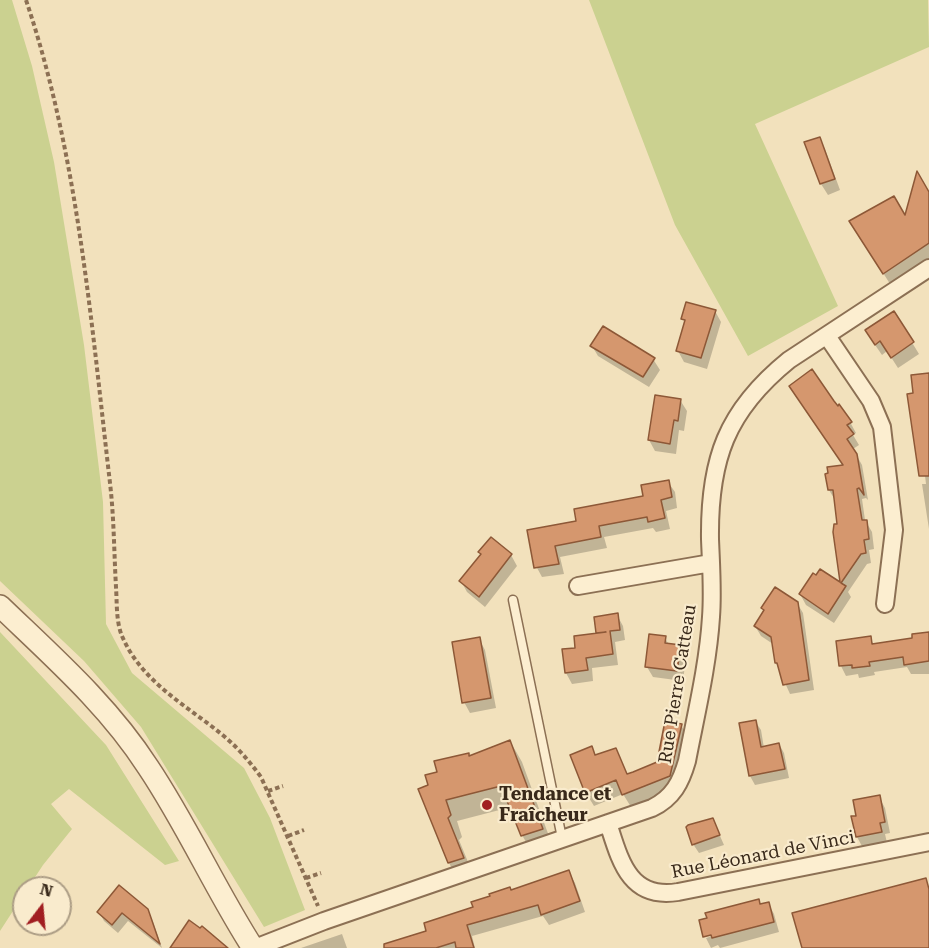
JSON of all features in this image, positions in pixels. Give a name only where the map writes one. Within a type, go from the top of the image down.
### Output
[{"type":"street","name":"Rue Pierre Catteau","points":[[254,948],[324,921],[661,804],[669,797],[681,782],[687,761],[711,631],[713,484],[720,450],[727,433],[748,400],[789,360],[929,268]]},
{"type":"street","points":[[827,336],[871,401],[882,427],[894,530],[885,604]]},
{"type":"street","points":[[578,586],[711,563]]},
{"type":"street","points":[[0,606],[57,659],[108,714],[148,766],[231,913],[254,948]]},
{"type":"street","name":"Rue Léonard de Vinci","points":[[608,823],[620,860],[630,877],[643,887],[660,893],[678,892],[929,842]]},
{"type":"lane","points":[[513,600],[562,838]]},
{"type":"path","points":[[26,0],[36,30],[67,157],[86,278],[110,486],[117,607],[121,634],[144,671],[177,702],[248,758],[268,791],[324,921]]},
{"type":"path","points":[[268,791],[283,786]]},
{"type":"path","points":[[288,836],[304,831]]},
{"type":"path","points":[[306,878],[321,873]]},
{"type":"green space","points":[[0,0],[12,0],[32,66],[54,162],[84,345],[103,502],[106,624],[132,673],[244,768],[270,818],[305,910],[264,927],[141,727],[84,661],[0,581]]},
{"type":"green space","points":[[589,0],[928,0],[929,47],[755,124],[838,306],[748,356],[675,225]]},
{"type":"green space","points":[[0,632],[106,745],[179,861],[165,865],[69,789],[51,804],[72,829],[36,876],[12,876],[12,912],[0,931]]},
{"type":"building","points":[[820,137],[835,179],[820,184],[804,142]]},
{"type":"building","points":[[917,171],[929,192],[929,243],[883,274],[849,221],[894,196],[905,215]]},
{"type":"building","points":[[686,302],[716,310],[701,358],[676,351],[685,320],[681,319]]},
{"type":"building","points":[[894,311],[914,342],[891,358],[880,341],[875,345],[865,330]]},
{"type":"building","points":[[603,326],[655,358],[643,377],[590,346]]},
{"type":"building","points":[[812,369],[852,422],[847,425],[854,434],[847,439],[857,454],[864,495],[859,488],[857,489],[862,520],[867,520],[869,539],[864,540],[866,553],[861,554],[841,583],[846,586],[828,614],[799,594],[813,573],[816,575],[820,569],[840,582],[833,532],[834,524],[837,524],[833,490],[828,490],[825,474],[828,473],[827,467],[843,465],[789,386]]},
{"type":"building","points":[[929,373],[929,476],[919,476],[907,394],[913,393],[911,375]]},
{"type":"building","points":[[655,395],[681,399],[678,421],[674,420],[670,444],[648,440]]},
{"type":"building","points":[[669,480],[672,497],[661,500],[665,518],[648,522],[647,517],[599,526],[601,537],[555,546],[559,564],[534,568],[527,530],[576,521],[574,509],[643,496],[641,485]]},
{"type":"building","points":[[491,537],[512,554],[479,597],[459,581],[481,554],[478,552]]},
{"type":"building","points":[[775,587],[798,602],[809,680],[783,685],[777,663],[775,663],[771,637],[754,626],[764,610],[761,608]]},
{"type":"building","points":[[618,613],[620,630],[610,631],[613,654],[586,658],[588,670],[565,673],[562,649],[575,648],[574,636],[606,632],[596,633],[594,617]]},
{"type":"building","points":[[929,632],[929,661],[904,665],[903,657],[869,662],[870,666],[852,668],[852,665],[839,666],[836,641],[871,636],[872,644],[912,638],[912,634]]},
{"type":"building","points":[[649,634],[666,636],[665,643],[681,645],[677,671],[645,667]]},
{"type":"building","points":[[480,637],[491,698],[462,703],[452,642]]},
{"type":"building","points":[[756,720],[761,747],[779,743],[785,769],[749,776],[739,723]]},
{"type":"building","points":[[665,721],[682,724],[670,776],[622,795],[616,780],[585,793],[570,755],[592,746],[595,755],[616,748],[627,774],[633,772],[657,762]]},
{"type":"building","points":[[510,740],[543,829],[521,836],[501,786],[446,800],[451,815],[448,818],[464,858],[448,863],[418,789],[428,785],[425,775],[437,772],[434,761],[469,753],[469,756]]},
{"type":"building","points":[[880,795],[885,822],[880,823],[882,832],[856,837],[851,816],[856,816],[853,800]]},
{"type":"building","points":[[713,818],[720,835],[692,845],[686,827]]},
{"type":"building","points":[[569,870],[580,901],[541,915],[538,905],[467,925],[474,948],[456,948],[455,942],[436,948],[384,948],[384,944],[426,931],[424,923],[473,907],[471,902],[490,896],[489,894],[510,887],[511,890]]},
{"type":"building","points":[[926,878],[929,889],[929,948],[802,948],[792,913]]},
{"type":"building","points":[[119,885],[148,909],[160,944],[122,913],[112,925],[97,912]]},
{"type":"building","points":[[759,899],[760,904],[769,902],[774,922],[712,938],[711,935],[703,937],[699,920],[707,918],[705,913]]},
{"type":"building","points":[[189,920],[200,928],[202,926],[228,948],[170,948]]},
{"type":"place","name":"Tendance et Fraîcheur","points":[[487,805]]}]
